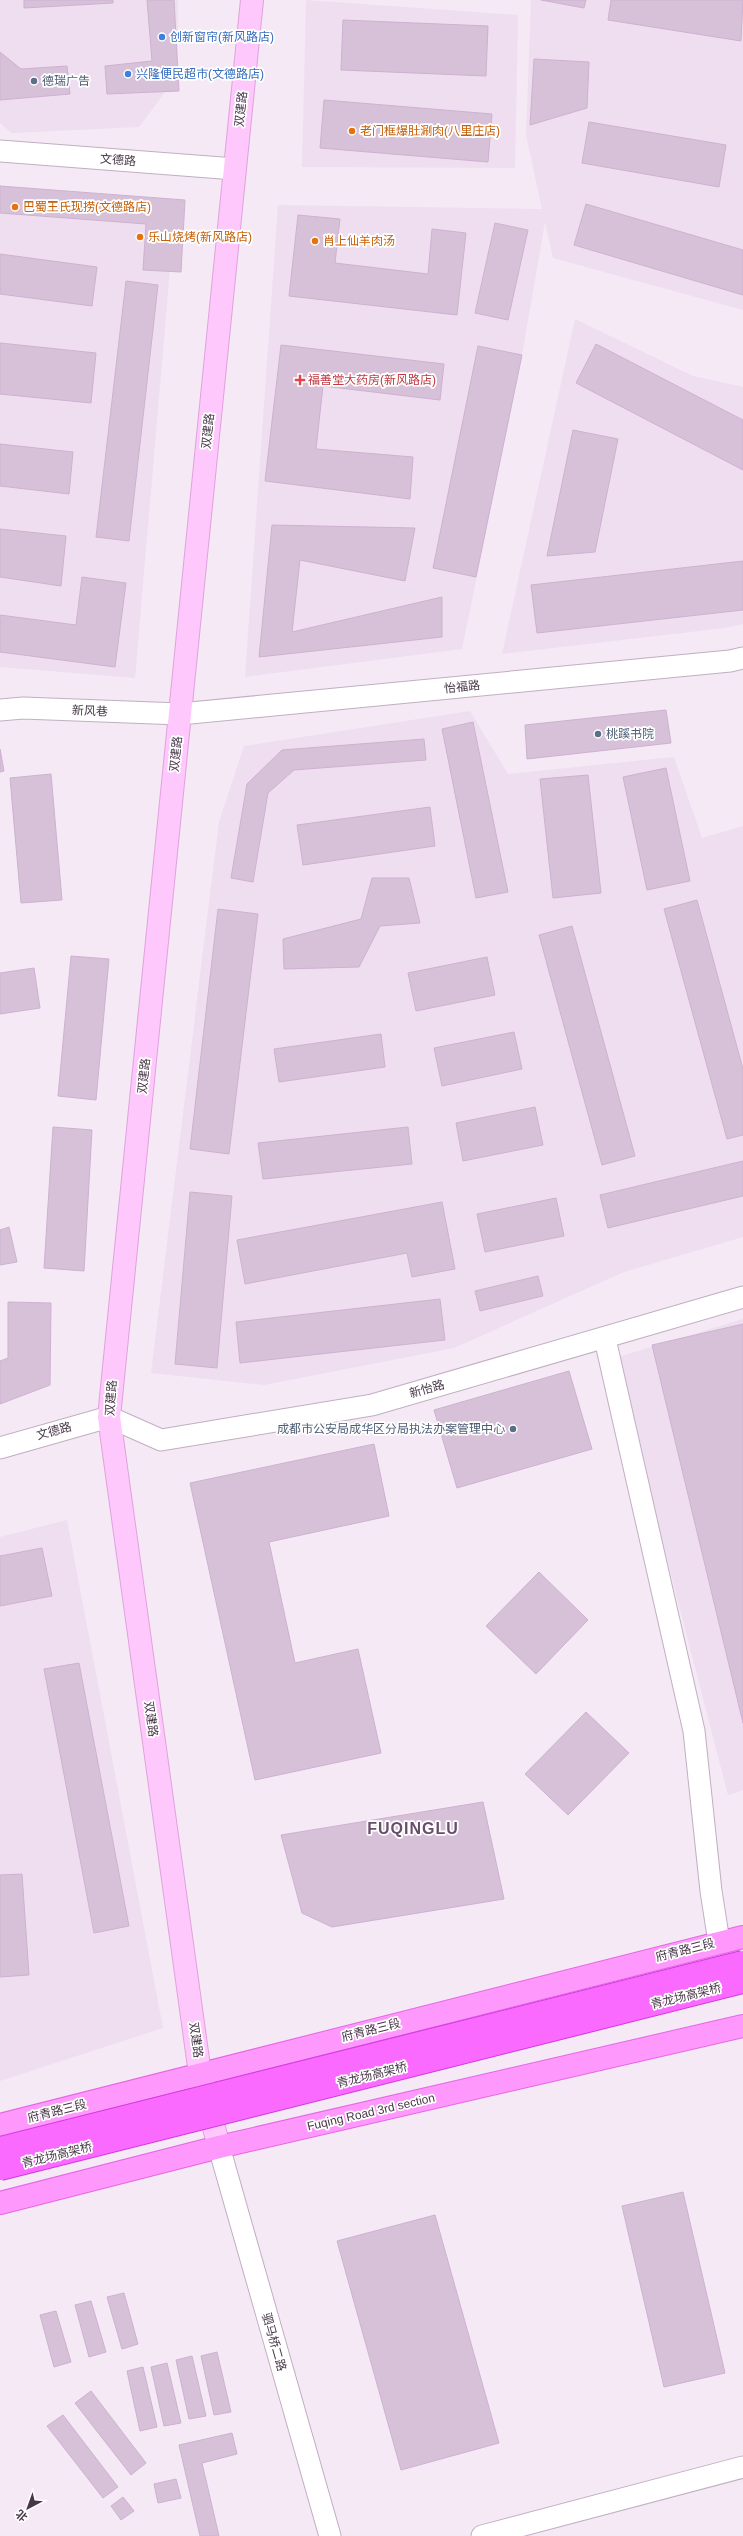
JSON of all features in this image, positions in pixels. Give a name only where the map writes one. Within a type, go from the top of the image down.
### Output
[{"type":"highway","name":"青龙场高架桥","points":[[0,2148],[743,1962]]},
{"type":"highway","name":"青龙场高架桥","points":[[0,2169],[743,1982]]},
{"type":"main road","name":"府青路三段","points":[[0,2125],[718,1942],[743,1937]]},
{"type":"main road","name":"Fuqing Road 3rd section","points":[[0,2203],[219,2147],[743,2026]]},
{"type":"street","name":"双建路","points":[[219,2147],[200,2074],[109,1417],[252,0]]},
{"type":"street","name":"文德路","points":[[0,151],[235,169]]},
{"type":"street","name":"怡福路","points":[[180,714],[722,662],[743,658]]},
{"type":"street","name":"新风巷","points":[[0,710],[23,708],[180,714]]},
{"type":"street","name":"新怡路","points":[[109,1417],[162,1440],[372,1405],[604,1339],[743,1297]]},
{"type":"street","points":[[604,1339],[694,1731],[710,1891],[718,1942]]},
{"type":"street","name":"文德路","points":[[0,1448],[109,1417]]},
{"type":"street","name":"驷马桥二路","points":[[219,2147],[330,2536]]},
{"type":"street","points":[[482,2536],[743,2467]]},
{"type":"shaded area","points":[[0,0],[178,0],[177,76],[139,127],[12,133],[0,123]]},
{"type":"shaded area","points":[[306,0],[518,15],[515,168],[302,167]]},
{"type":"shaded area","points":[[531,0],[743,0],[743,310],[553,258],[545,222],[522,355],[462,649],[245,677],[278,205],[542,209],[526,135]]},
{"type":"shaded area","points":[[0,190],[175,210],[135,678],[0,667]]},
{"type":"shaded area","points":[[575,319],[693,376],[743,387],[743,624],[725,628],[502,654]]},
{"type":"shaded area","points":[[470,711],[508,774],[674,757],[702,838],[743,826],[743,1237],[624,1272],[454,1348],[264,1385],[151,1373],[219,822],[244,746]]},
{"type":"shaded area","points":[[743,1319],[743,1790],[728,1795],[615,1358]]},
{"type":"shaded area","points":[[67,1520],[163,2028],[0,2081],[0,1537]]},
{"type":"building","points":[[24,0],[113,0],[113,3],[24,8]]},
{"type":"building","points":[[147,0],[174,0],[179,91],[107,94],[105,66],[152,61]]},
{"type":"building","points":[[541,0],[586,0],[584,8]]},
{"type":"building","points":[[611,0],[743,0],[741,41],[608,20]]},
{"type":"building","points":[[343,20],[488,26],[486,76],[341,70]]},
{"type":"building","points":[[0,52],[21,69],[67,66],[70,94],[0,100]]},
{"type":"building","points":[[534,59],[589,62],[587,108],[530,125]]},
{"type":"building","points":[[324,100],[492,114],[488,162],[320,148]]},
{"type":"building","points":[[589,122],[726,145],[719,187],[582,163]]},
{"type":"building","points":[[0,186],[185,200],[181,272],[143,270],[146,224],[0,213]]},
{"type":"building","points":[[586,204],[743,250],[743,295],[574,245]]},
{"type":"building","points":[[298,215],[340,219],[335,263],[428,274],[432,229],[466,233],[457,315],[289,296]]},
{"type":"building","points":[[495,223],[528,230],[508,320],[475,313]]},
{"type":"building","points":[[0,254],[97,267],[92,306],[0,294]]},
{"type":"building","points":[[126,281],[158,285],[129,541],[96,537]]},
{"type":"building","points":[[0,343],[96,353],[91,403],[0,394]]},
{"type":"building","points":[[596,344],[743,420],[743,470],[576,383]]},
{"type":"building","points":[[281,345],[444,364],[440,400],[323,386],[316,449],[413,457],[410,499],[265,481]]},
{"type":"building","points":[[478,346],[522,355],[476,577],[433,568]]},
{"type":"building","points":[[573,430],[618,439],[595,552],[547,556]]},
{"type":"building","points":[[0,444],[73,452],[69,494],[0,486]]},
{"type":"building","points":[[272,525],[415,528],[405,581],[300,560],[292,632],[442,597],[442,637],[259,657]]},
{"type":"building","points":[[0,529],[66,536],[61,586],[0,577]]},
{"type":"building","points":[[743,561],[743,610],[537,633],[531,585]]},
{"type":"building","points":[[82,577],[126,583],[115,667],[0,652],[0,615],[76,625]]},
{"type":"building","name":"桃蹊书院","points":[[666,710],[671,743],[527,759],[525,725]]},
{"type":"building","points":[[473,722],[508,892],[476,898],[442,729]]},
{"type":"building","points":[[424,739],[426,760],[294,770],[268,793],[253,882],[231,878],[247,784],[282,750]]},
{"type":"building","points":[[0,749],[4,771],[0,772]]},
{"type":"building","points":[[666,768],[690,881],[647,890],[623,777]]},
{"type":"building","points":[[51,774],[62,900],[21,903],[10,778]]},
{"type":"building","points":[[588,775],[601,893],[553,898],[540,779]]},
{"type":"building","points":[[430,807],[435,846],[303,865],[297,825]]},
{"type":"building","points":[[372,878],[409,878],[420,923],[380,926],[359,967],[284,969],[283,939],[361,919]]},
{"type":"building","points":[[697,900],[743,1069],[743,1135],[727,1139],[664,909]]},
{"type":"building","points":[[218,909],[258,914],[229,1154],[190,1149]]},
{"type":"building","points":[[572,926],[635,1156],[602,1165],[539,935]]},
{"type":"building","points":[[71,956],[109,959],[96,1100],[58,1096]]},
{"type":"building","points":[[487,957],[495,995],[416,1011],[408,973]]},
{"type":"building","points":[[34,968],[40,1008],[0,1014],[0,973]]},
{"type":"building","points":[[514,1032],[522,1069],[442,1086],[434,1048]]},
{"type":"building","points":[[381,1034],[385,1067],[279,1082],[274,1049]]},
{"type":"building","points":[[535,1107],[543,1145],[463,1161],[456,1123]]},
{"type":"building","points":[[53,1127],[92,1130],[84,1271],[44,1268]]},
{"type":"building","points":[[408,1127],[412,1164],[263,1179],[258,1143]]},
{"type":"building","points":[[743,1161],[743,1196],[608,1228],[600,1195]]},
{"type":"building","points":[[190,1192],[232,1196],[217,1368],[175,1364]]},
{"type":"building","points":[[556,1198],[564,1236],[485,1252],[477,1214]]},
{"type":"building","points":[[442,1202],[455,1269],[412,1277],[407,1253],[245,1284],[237,1240]]},
{"type":"building","points":[[9,1227],[17,1262],[0,1265],[0,1230]]},
{"type":"building","points":[[538,1276],[543,1296],[480,1311],[475,1291]]},
{"type":"building","points":[[440,1299],[445,1340],[240,1363],[236,1322]]},
{"type":"building","points":[[8,1302],[51,1303],[50,1385],[0,1404],[0,1361],[8,1358]]},
{"type":"building","points":[[743,1324],[743,1723],[652,1345]]},
{"type":"building","name":"成都市公安局成华区分局执法办案管理中心","points":[[569,1371],[592,1449],[457,1488],[434,1410]]},
{"type":"building","points":[[374,1444],[389,1516],[269,1542],[295,1663],[358,1649],[381,1753],[255,1780],[190,1483]]},
{"type":"building","points":[[42,1548],[52,1596],[0,1606],[0,1556]]},
{"type":"building","points":[[539,1572],[588,1620],[536,1674],[486,1626]]},
{"type":"building","points":[[79,1663],[129,1926],[94,1933],[44,1669]]},
{"type":"building","points":[[586,1712],[629,1753],[568,1815],[525,1774]]},
{"type":"building","points":[[483,1802],[504,1899],[332,1927],[302,1913],[281,1835]]},
{"type":"building","points":[[22,1874],[29,1975],[0,1977],[0,1875]]},
{"type":"building","points":[[683,2192],[725,2373],[664,2387],[622,2206]]},
{"type":"building","points":[[435,2215],[499,2443],[401,2470],[337,2241]]},
{"type":"building","points":[[124,2293],[138,2344],[122,2349],[107,2297]]},
{"type":"building","points":[[91,2301],[106,2352],[89,2357],[75,2305]]},
{"type":"building","points":[[56,2311],[71,2362],[54,2367],[40,2315]]},
{"type":"building","points":[[217,2352],[231,2412],[214,2415],[201,2356]]},
{"type":"building","points":[[192,2356],[206,2416],[189,2419],[176,2360]]},
{"type":"building","points":[[167,2363],[181,2423],[164,2426],[151,2367]]},
{"type":"building","points":[[143,2367],[157,2427],[140,2431],[127,2371]]},
{"type":"building","points":[[91,2391],[146,2463],[131,2475],[75,2403]]},
{"type":"building","points":[[63,2415],[118,2487],[103,2498],[47,2426]]},
{"type":"building","points":[[232,2433],[237,2454],[202,2463],[219,2536],[200,2536],[179,2445]]},
{"type":"building","points":[[176,2479],[181,2498],[158,2503],[154,2484]]},
{"type":"building","points":[[123,2497],[134,2511],[121,2520],[111,2506]]},
{"type":"place","name":"创新窗帘(新风路店)","points":[[162,37]]},
{"type":"place","name":"兴隆便民超市(文德路店)","points":[[128,74]]},
{"type":"place","name":"德瑞广告","points":[[34,81]]},
{"type":"place","name":"老门框爆肚涮肉(八里庄店)","points":[[352,131]]},
{"type":"place","name":"巴蜀王氏现捞(文德路店)","points":[[15,207]]},
{"type":"place","name":"乐山烧烤(新风路店)","points":[[140,237]]},
{"type":"place","name":"肖上仙羊肉汤","points":[[315,241]]},
{"type":"place","name":"福善堂大药房(新风路店)","points":[[300,380]]},
{"type":"place","name":"桃蹊书院","points":[[598,734]]},
{"type":"place","name":"成都市公安局成华区分局执法办案管理中心","points":[[513,1429]]},
{"type":"district","name":"FUQINGLU","points":[[413,1828]]}]
